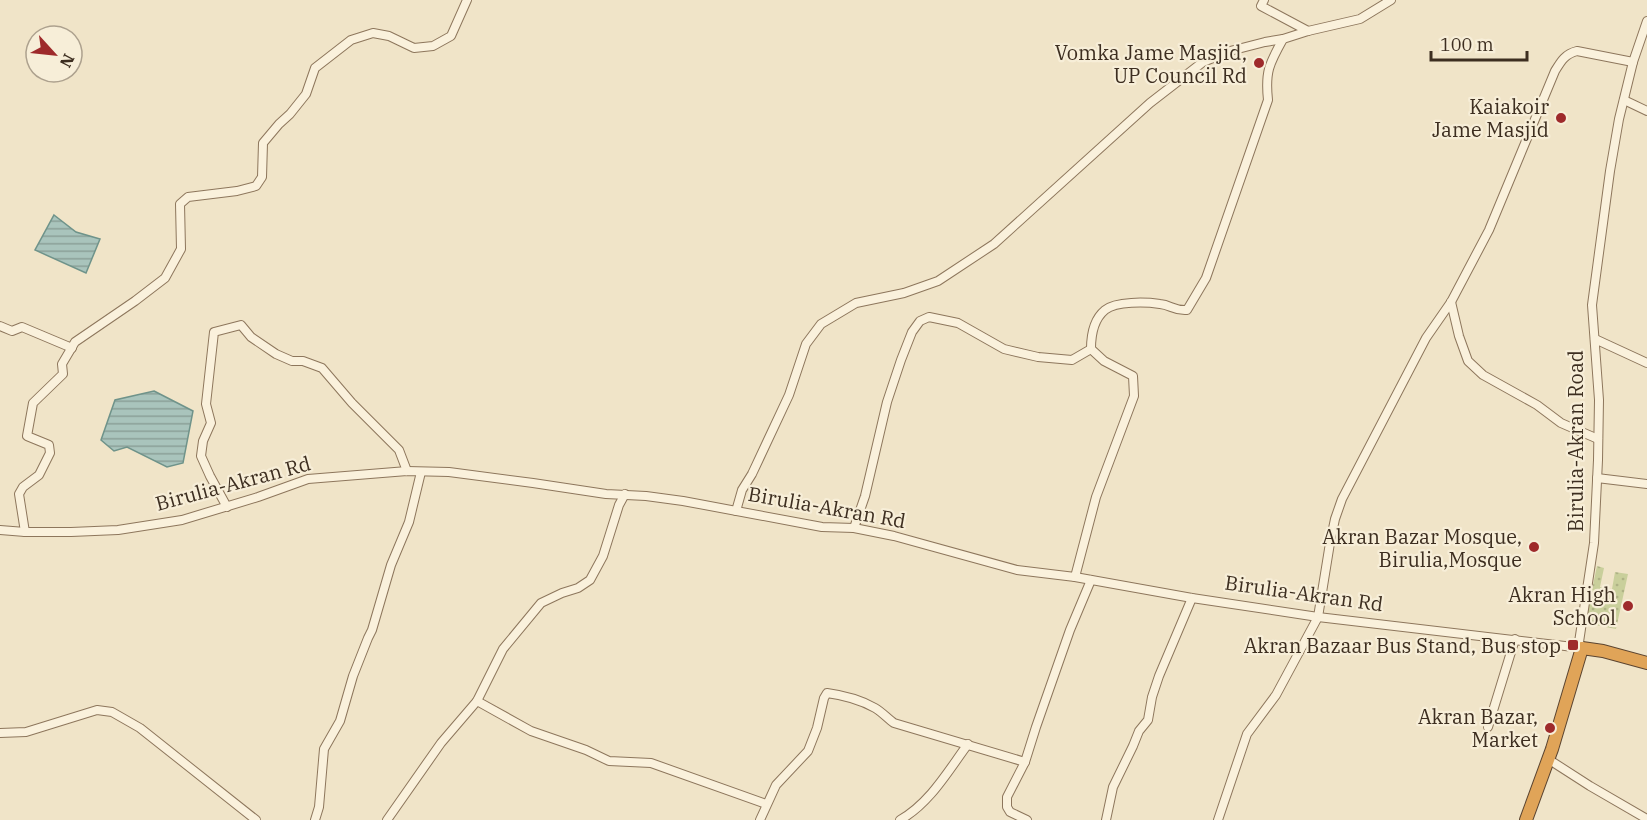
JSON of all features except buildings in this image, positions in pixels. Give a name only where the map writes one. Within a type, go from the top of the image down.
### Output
[{"type":"highway","name":"Birulia-Akran Rd","points":[[1582,648],[1647,663]]},
{"type":"highway","name":"Birulia-Akran Road","points":[[1526,820],[1548,759],[1582,648]]},
{"type":"street","points":[[25,532],[19,494],[23,487],[39,475],[50,453],[49,444],[27,436],[33,403],[63,374],[62,364],[75,342],[165,278],[181,249],[180,204],[188,197],[237,191],[256,186],[262,177],[263,143],[306,94],[315,68],[351,40],[373,33],[388,36],[414,48],[433,46],[451,36],[467,0]]},
{"type":"street","points":[[1264,0],[1261,6],[1308,31]]},
{"type":"street","points":[[736,512],[742,490],[752,474],[789,395],[806,344],[821,324],[856,303],[904,293],[938,281],[994,244],[1150,103],[1203,62],[1230,51],[1360,19],[1390,0]]},
{"type":"street","name":"Birulia-Akran Road","points":[[1582,648],[1579,642],[1594,543],[1597,478],[1599,400],[1592,305],[1619,118],[1633,62],[1647,21]]},
{"type":"street","points":[[1090,349],[1091,334],[1105,310],[1138,302],[1163,304],[1178,310],[1187,310],[1206,278],[1268,100],[1266,82],[1271,62],[1283,39]]},
{"type":"street","points":[[1218,820],[1247,734],[1276,695],[1318,617],[1330,543],[1342,499],[1426,338],[1451,302],[1489,230],[1561,60],[1571,52],[1577,51],[1633,62]]},
{"type":"street","points":[[1624,100],[1647,111]]},
{"type":"street","points":[[1451,302],[1468,361],[1483,375],[1537,405],[1561,423],[1598,439]]},
{"type":"street","points":[[854,528],[865,496],[886,402],[912,332],[920,321],[929,317],[958,323],[1004,349],[1038,357],[1071,360],[1090,349]]},
{"type":"street","points":[[227,507],[201,456],[203,441],[211,423],[206,404],[214,332],[241,325],[251,337],[276,354],[292,361],[303,361],[322,368],[352,403],[399,450],[407,471]]},
{"type":"street","points":[[0,326],[12,331],[22,327],[72,348]]},
{"type":"street","points":[[1595,339],[1647,363]]},
{"type":"street","points":[[1075,578],[1096,497],[1134,396],[1133,376],[1104,361],[1090,349]]},
{"type":"street","name":"Birulia-Akran Rd","points":[[0,530],[25,532],[118,530],[182,520],[308,479],[407,471],[469,474],[606,494],[683,501],[822,526],[854,528],[894,536],[1017,570],[1091,580],[1192,598],[1318,617],[1582,648]]},
{"type":"street","points":[[315,820],[319,807],[324,749],[340,721],[353,676],[372,630],[392,565],[409,522],[421,472]]},
{"type":"street","points":[[1597,478],[1647,484]]},
{"type":"street","points":[[387,820],[441,743],[477,701],[503,649],[541,603],[562,592],[578,588],[590,580],[603,556],[619,505],[625,494]]},
{"type":"street","points":[[1027,820],[1010,812],[1007,807],[1007,796],[1025,762],[1070,630],[1091,580]]},
{"type":"street","points":[[1106,820],[1113,787],[1139,731],[1148,720],[1159,676],[1192,598]]},
{"type":"street","points":[[1488,727],[1515,639]]},
{"type":"street","points":[[760,820],[776,785],[808,751],[827,693],[868,704],[894,723],[1025,762]]},
{"type":"street","points":[[477,701],[531,731],[586,750],[609,761],[651,763],[766,804]]},
{"type":"street","points":[[0,733],[26,732],[97,710],[112,712],[140,728],[256,820]]},
{"type":"street","points":[[900,820],[911,814],[935,790],[968,744]]},
{"type":"street","points":[[1548,759],[1647,819]]},
{"type":"green space","points":[[1597,566],[1604,568],[1600,587],[1612,589],[1615,572],[1628,574],[1616,629],[1585,623]]},
{"type":"water","points":[[54,215],[76,232],[100,239],[86,273],[35,250]]},
{"type":"water","points":[[154,391],[193,411],[183,463],[167,467],[127,447],[114,451],[101,440],[115,400]]},
{"type":"place","name":"Vomka Jame Masjid, UP Council Rd","points":[[1259,63]]},
{"type":"place","name":"Kaiakoir Jame Masjid","points":[[1561,118]]},
{"type":"place","name":"Akran Bazar Mosque, Birulia,Mosque","points":[[1534,547]]},
{"type":"place","name":"Akran High School","points":[[1628,606]]},
{"type":"place","name":"Akran Bazaar Bus Stand, Bus stop","points":[[1573,645]]},
{"type":"place","name":"Akran Bazar, Market","points":[[1550,728]]}]
